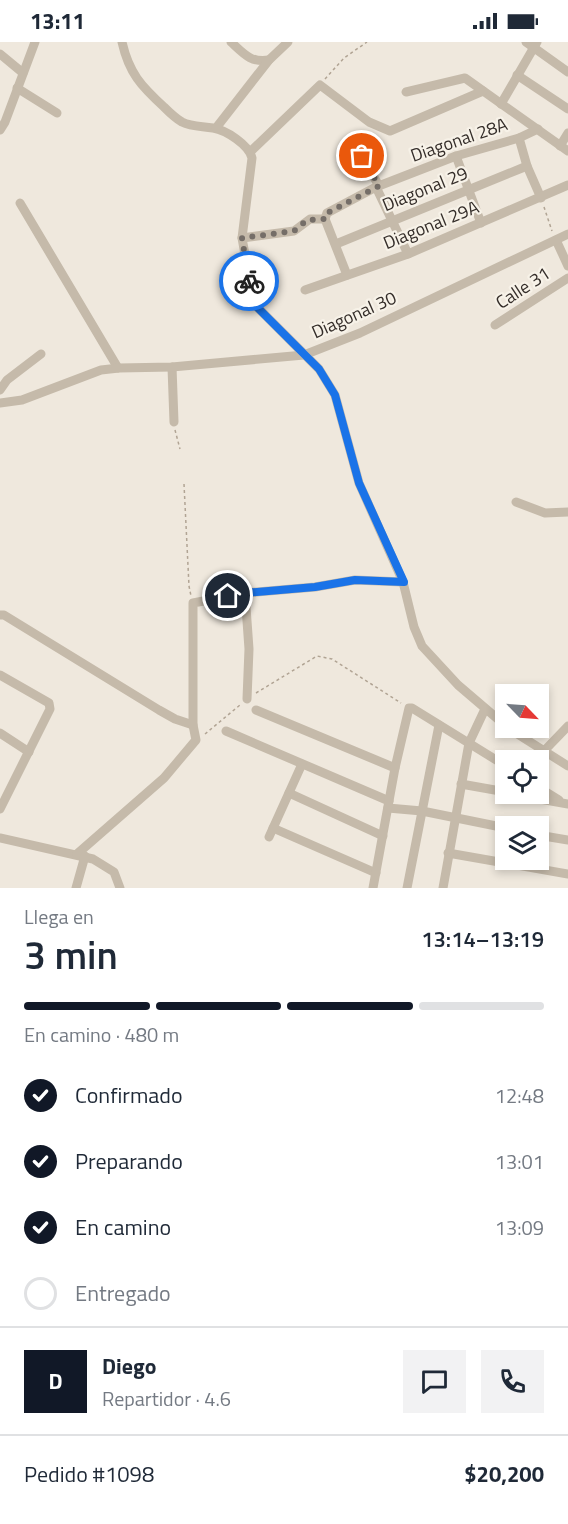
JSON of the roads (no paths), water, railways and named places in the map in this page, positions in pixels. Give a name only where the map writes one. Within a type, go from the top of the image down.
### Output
[{"type":"street","points":[[0,130],[35,42]]},
{"type":"street","points":[[122,42],[126,61],[136,78],[180,121],[190,125],[216,128],[232,137],[250,152],[252,158],[242,238],[254,304],[319,369],[335,395],[359,483],[404,582],[414,627],[422,646],[458,685],[495,717]]},
{"type":"street","points":[[231,42],[247,58],[259,62],[269,60]]},
{"type":"street","points":[[216,128],[269,60],[288,42]]},
{"type":"street","points":[[501,104],[533,44],[568,72]]},
{"type":"street","points":[[0,54],[22,73]]},
{"type":"street","points":[[517,75],[568,109]]},
{"type":"street","points":[[406,92],[465,78],[564,148],[568,133]]},
{"type":"street","points":[[250,152],[320,85],[369,122],[385,131],[420,119],[483,91]]},
{"type":"street","points":[[17,88],[57,113]]},
{"type":"street","name":"Diagonal 28A","points":[[242,238],[294,231],[307,220],[326,216],[377,187],[456,156],[519,138],[538,129]]},
{"type":"street","points":[[519,138],[527,166],[541,198]]},
{"type":"street","points":[[345,167],[361,156],[408,254]]},
{"type":"street","points":[[456,156],[481,223]]},
{"type":"street","name":"Diagonal 29","points":[[336,244],[527,166]]},
{"type":"street","name":"Diagonal 29A","points":[[304,290],[408,254],[568,185]]},
{"type":"street","points":[[20,203],[118,368]]},
{"type":"street","points":[[326,216],[347,275]]},
{"type":"street","name":"Diagonal 30","points":[[0,403],[22,400],[85,375],[118,368],[172,367],[304,355],[360,333],[568,234]]},
{"type":"street","points":[[556,240],[568,266]]},
{"type":"street","name":"Calle 31","points":[[495,325],[568,278]]},
{"type":"street","points":[[0,390],[7,380],[41,354]]},
{"type":"street","points":[[172,367],[174,422]]},
{"type":"street","points":[[516,502],[545,513],[568,512]]},
{"type":"street","points":[[76,888],[81,855],[164,778],[196,740],[193,725],[193,603],[245,593],[315,587],[355,580],[404,582]]},
{"type":"street","points":[[245,593],[249,649],[247,699]]},
{"type":"street","points":[[0,615],[4,615],[37,634],[159,710],[193,725]]},
{"type":"street","points":[[0,675],[48,703],[50,709],[2,802]]},
{"type":"street","points":[[374,888],[395,768],[409,708],[495,759]]},
{"type":"street","points":[[443,888],[469,743],[485,709]]},
{"type":"street","points":[[256,710],[395,768]]},
{"type":"street","points":[[407,888],[439,725]]},
{"type":"street","points":[[545,750],[568,726]]},
{"type":"street","points":[[226,731],[388,804],[495,826]]},
{"type":"street","points":[[0,733],[29,752]]},
{"type":"street","points":[[524,738],[542,750]]},
{"type":"street","points":[[549,754],[568,766]]},
{"type":"street","points":[[302,764],[271,833],[376,873]]},
{"type":"street","points":[[461,784],[495,790]]},
{"type":"street","points":[[289,793],[383,836]]},
{"type":"street","points":[[549,793],[567,804]]},
{"type":"street","points":[[549,801],[567,804]]},
{"type":"street","points":[[549,837],[568,840]]},
{"type":"street","points":[[0,838],[81,855],[111,869],[120,888]]},
{"type":"street","points":[[448,853],[568,874]]}]
